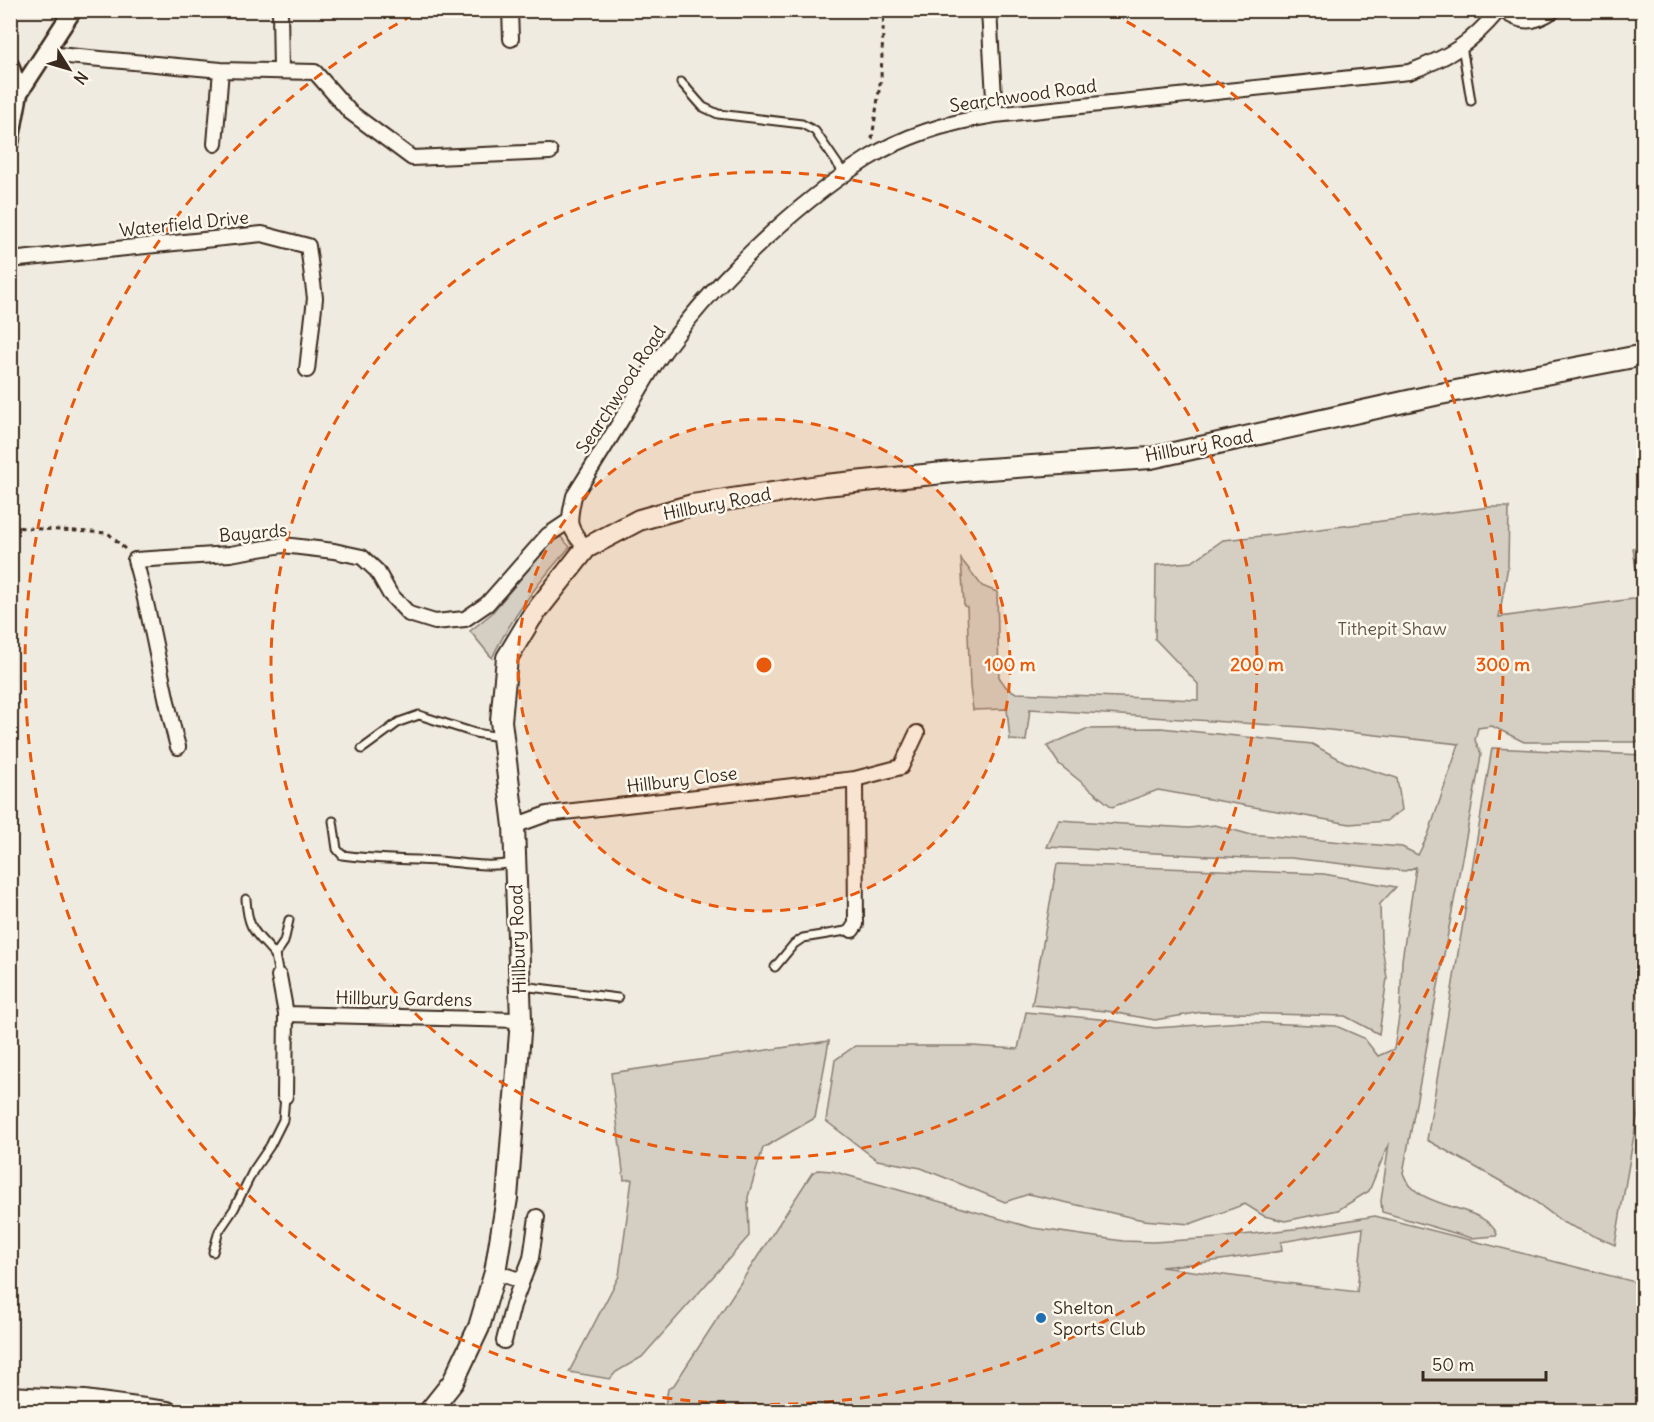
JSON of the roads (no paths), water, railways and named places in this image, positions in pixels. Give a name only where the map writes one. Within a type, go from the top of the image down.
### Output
[{"type":"main road","name":"Hillbury Road","points":[[429,1412],[453,1382],[479,1327],[495,1272],[507,1198],[520,1020],[514,826],[501,721],[507,658],[531,618],[586,548],[639,520],[692,505],[825,484],[973,470],[1151,458],[1435,395],[1644,355]]},
{"type":"main road","points":[[10,1397],[84,1401],[167,1412]]},
{"type":"street","points":[[10,142],[19,93],[74,10]]},
{"type":"street","points":[[280,10],[281,71]]},
{"type":"street","points":[[510,10],[511,39]]},
{"type":"street","points":[[989,10],[995,115]]},
{"type":"street","points":[[1500,10],[1517,20],[1530,21],[1554,10]]},
{"type":"street","name":"Searchwood Road","points":[[569,521],[574,496],[657,361],[678,334],[714,291],[762,242],[812,199],[867,159],[917,135],[957,121],[995,115],[1409,72],[1433,63],[1462,46],[1479,33],[1500,10]]},
{"type":"street","points":[[46,54],[220,70],[315,72],[350,112],[412,158],[550,152]]},
{"type":"street","points":[[11,68],[19,93]]},
{"type":"street","points":[[215,144],[220,70]]},
{"type":"street","name":"Waterfield Drive","points":[[10,260],[262,234],[308,246],[315,298],[307,370]]},
{"type":"street","points":[[569,521],[575,536],[586,548]]},
{"type":"street","name":"Bayards","points":[[178,747],[154,644],[147,602],[135,560],[230,554],[283,545],[334,551],[362,557],[377,572],[390,594],[409,614],[435,622],[465,619],[487,604],[548,535],[569,521]]},
{"type":"street","name":"Hillbury Close","points":[[514,826],[547,814],[855,779],[901,767],[917,733]]},
{"type":"street","points":[[852,930],[856,924],[855,779]]},
{"type":"street","points":[[279,976],[286,1014],[285,1096]]},
{"type":"street","name":"Hillbury Gardens","points":[[286,1014],[520,1020]]},
{"type":"street","points":[[504,1341],[513,1305],[531,1258],[537,1217]]},
{"type":"street","points":[[495,1272],[522,1281]]},
{"type":"lane","points":[[1462,46],[1471,100]]},
{"type":"lane","points":[[681,82],[703,107],[718,114],[802,124],[815,131],[845,175]]},
{"type":"lane","points":[[362,749],[399,722],[419,715],[475,733],[503,738]]},
{"type":"lane","points":[[333,821],[337,849],[342,855],[367,859],[439,861],[494,866],[515,862]]},
{"type":"lane","points":[[246,899],[247,914],[253,930],[275,955],[279,976]]},
{"type":"lane","points":[[275,955],[284,942],[289,920]]},
{"type":"lane","points":[[775,967],[794,944],[803,938],[852,930]]},
{"type":"lane","points":[[519,986],[618,998]]},
{"type":"lane","points":[[213,1252],[219,1231],[234,1209],[283,1120],[285,1096]]},
{"type":"place","name":"Shelton Sports Club","points":[[1041,1318]]},
{"type":"park label","name":"Tithepit Shaw","points":[[1392,629]]}]
